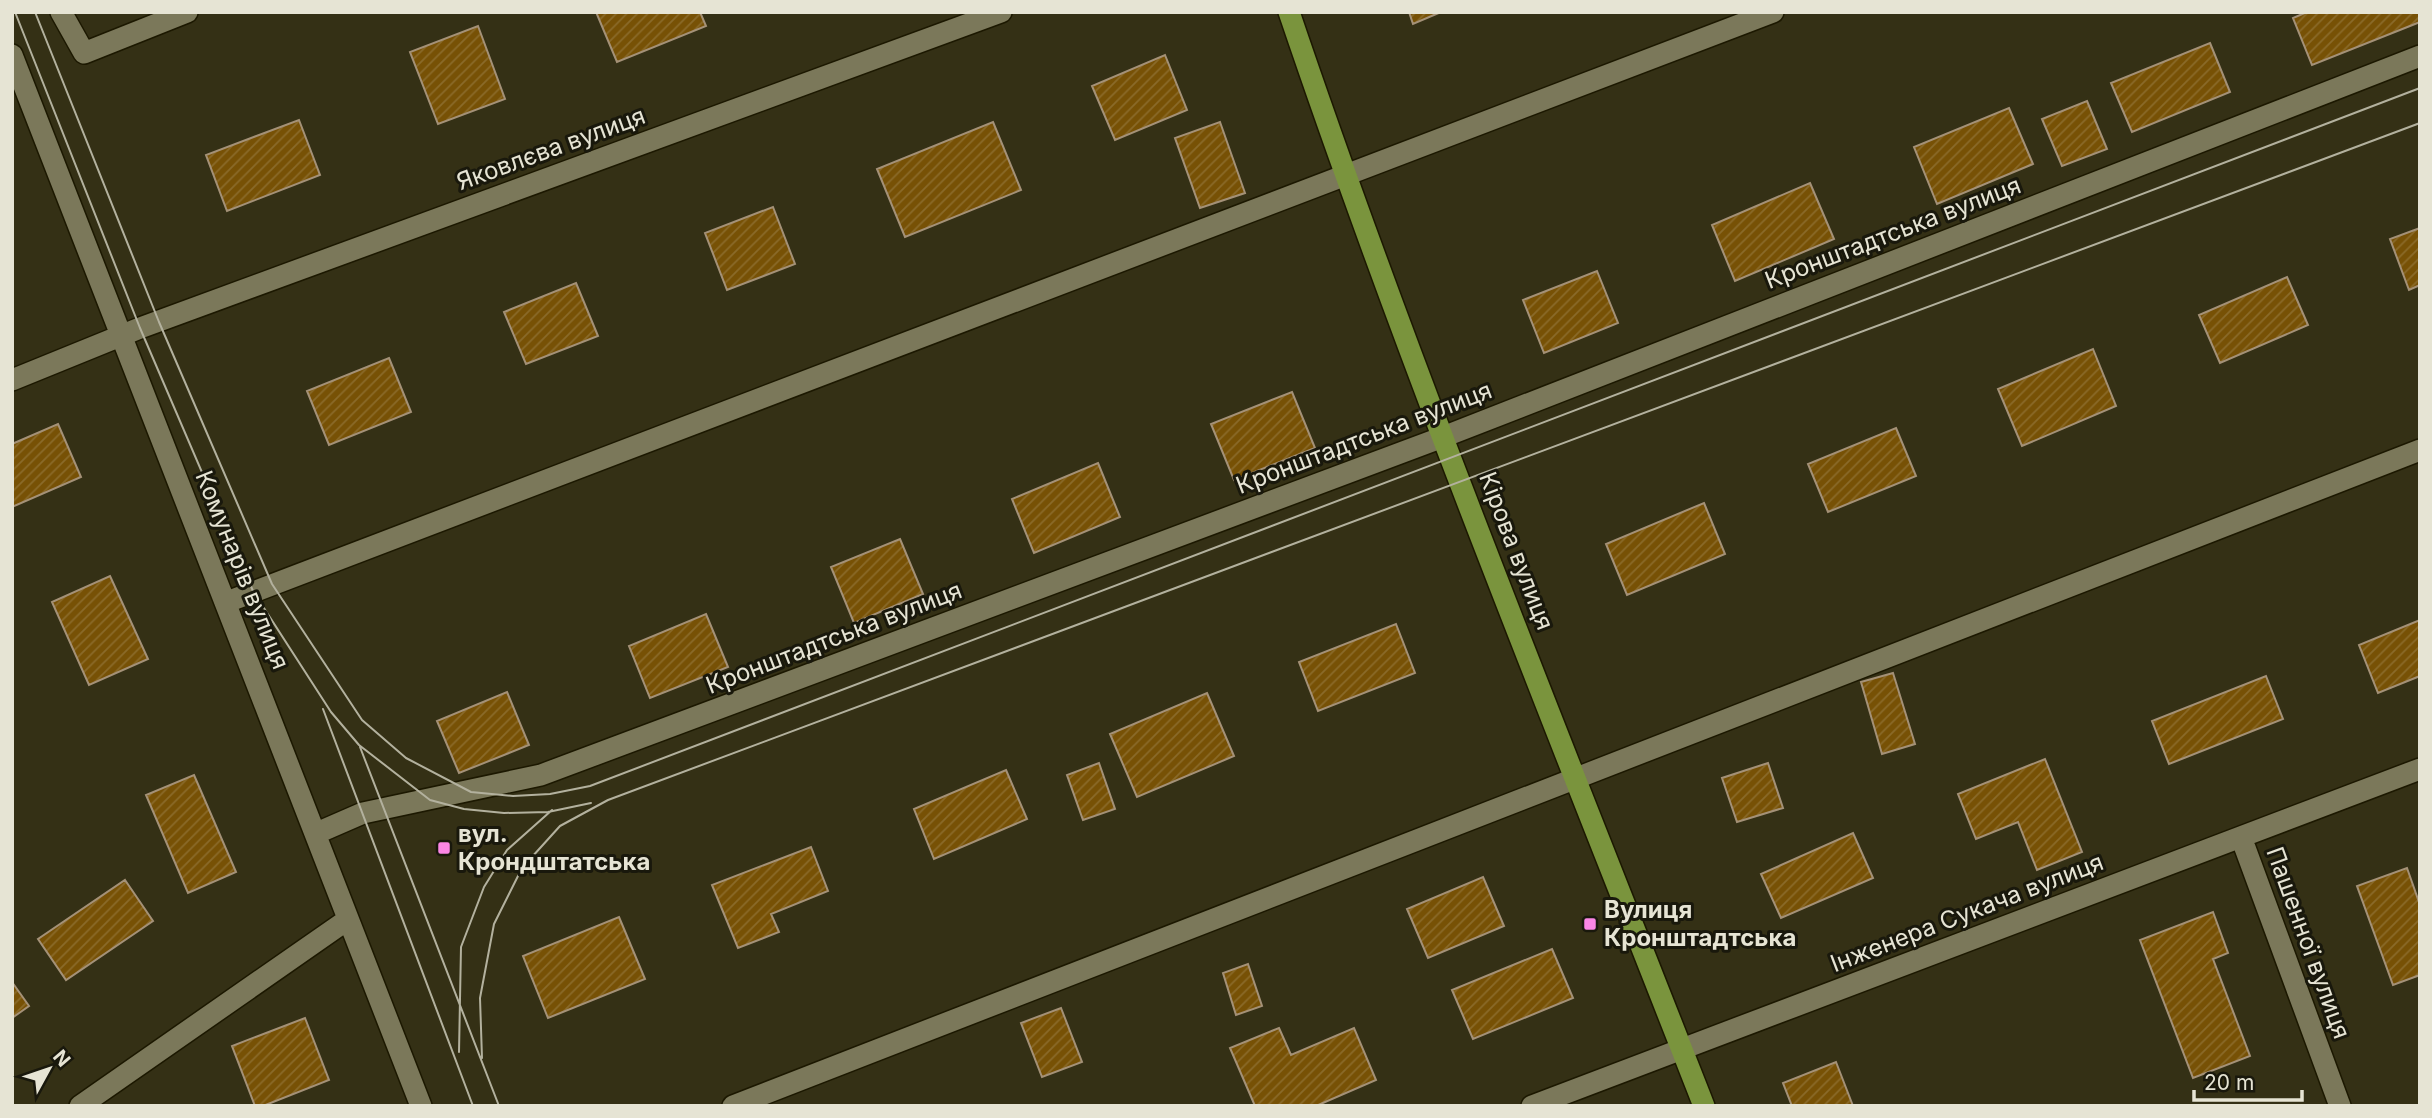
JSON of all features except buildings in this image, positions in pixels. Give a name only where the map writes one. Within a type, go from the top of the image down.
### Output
[{"type":"main road","name":"Кірова вулиця","points":[[1289,12],[1345,177],[1443,437],[1704,1106]]},
{"type":"street","points":[[61,12],[84,53],[187,12]]},
{"type":"street","name":"Яковлєва вулиця","points":[[12,380],[121,338],[140,328],[1001,12]]},
{"type":"street","points":[[227,602],[1773,12]]},
{"type":"street","name":"Комунарів вулиця","points":[[12,55],[421,1106]]},
{"type":"street","name":"Кронштадтська вулиця","points":[[317,833],[363,813],[541,775],[1443,437],[2420,56]]},
{"type":"street","points":[[733,1106],[2420,450]]},
{"type":"street","name":"Інженера Сукача вулиця","points":[[1532,1106],[2420,769]]},
{"type":"street","name":"Пашенної вулиця","points":[[2241,837],[2340,1106]]},
{"type":"street","points":[[80,1106],[347,920]]},
{"type":"tram line","points":[[15,12],[140,328],[253,591],[331,712],[359,745],[430,800],[464,809],[504,813],[548,812],[591,803]]},
{"type":"tram line","points":[[35,12],[159,322],[272,584],[362,720],[406,758],[471,792],[513,796],[550,794],[590,786],[2420,88]]},
{"type":"tram line","points":[[482,1058],[480,998],[494,924],[522,868],[560,826],[608,800],[2420,123]]},
{"type":"tram line","points":[[323,709],[473,1106]]},
{"type":"tram line","points":[[360,747],[499,1106]]},
{"type":"tram line","points":[[459,1052],[461,947],[484,887],[507,850],[552,810]]},
{"type":"place","name":"вул. Крондштатська","points":[[444,848]]},
{"type":"place","name":"Вулиця Кронштадтська","points":[[1590,924]]}]
